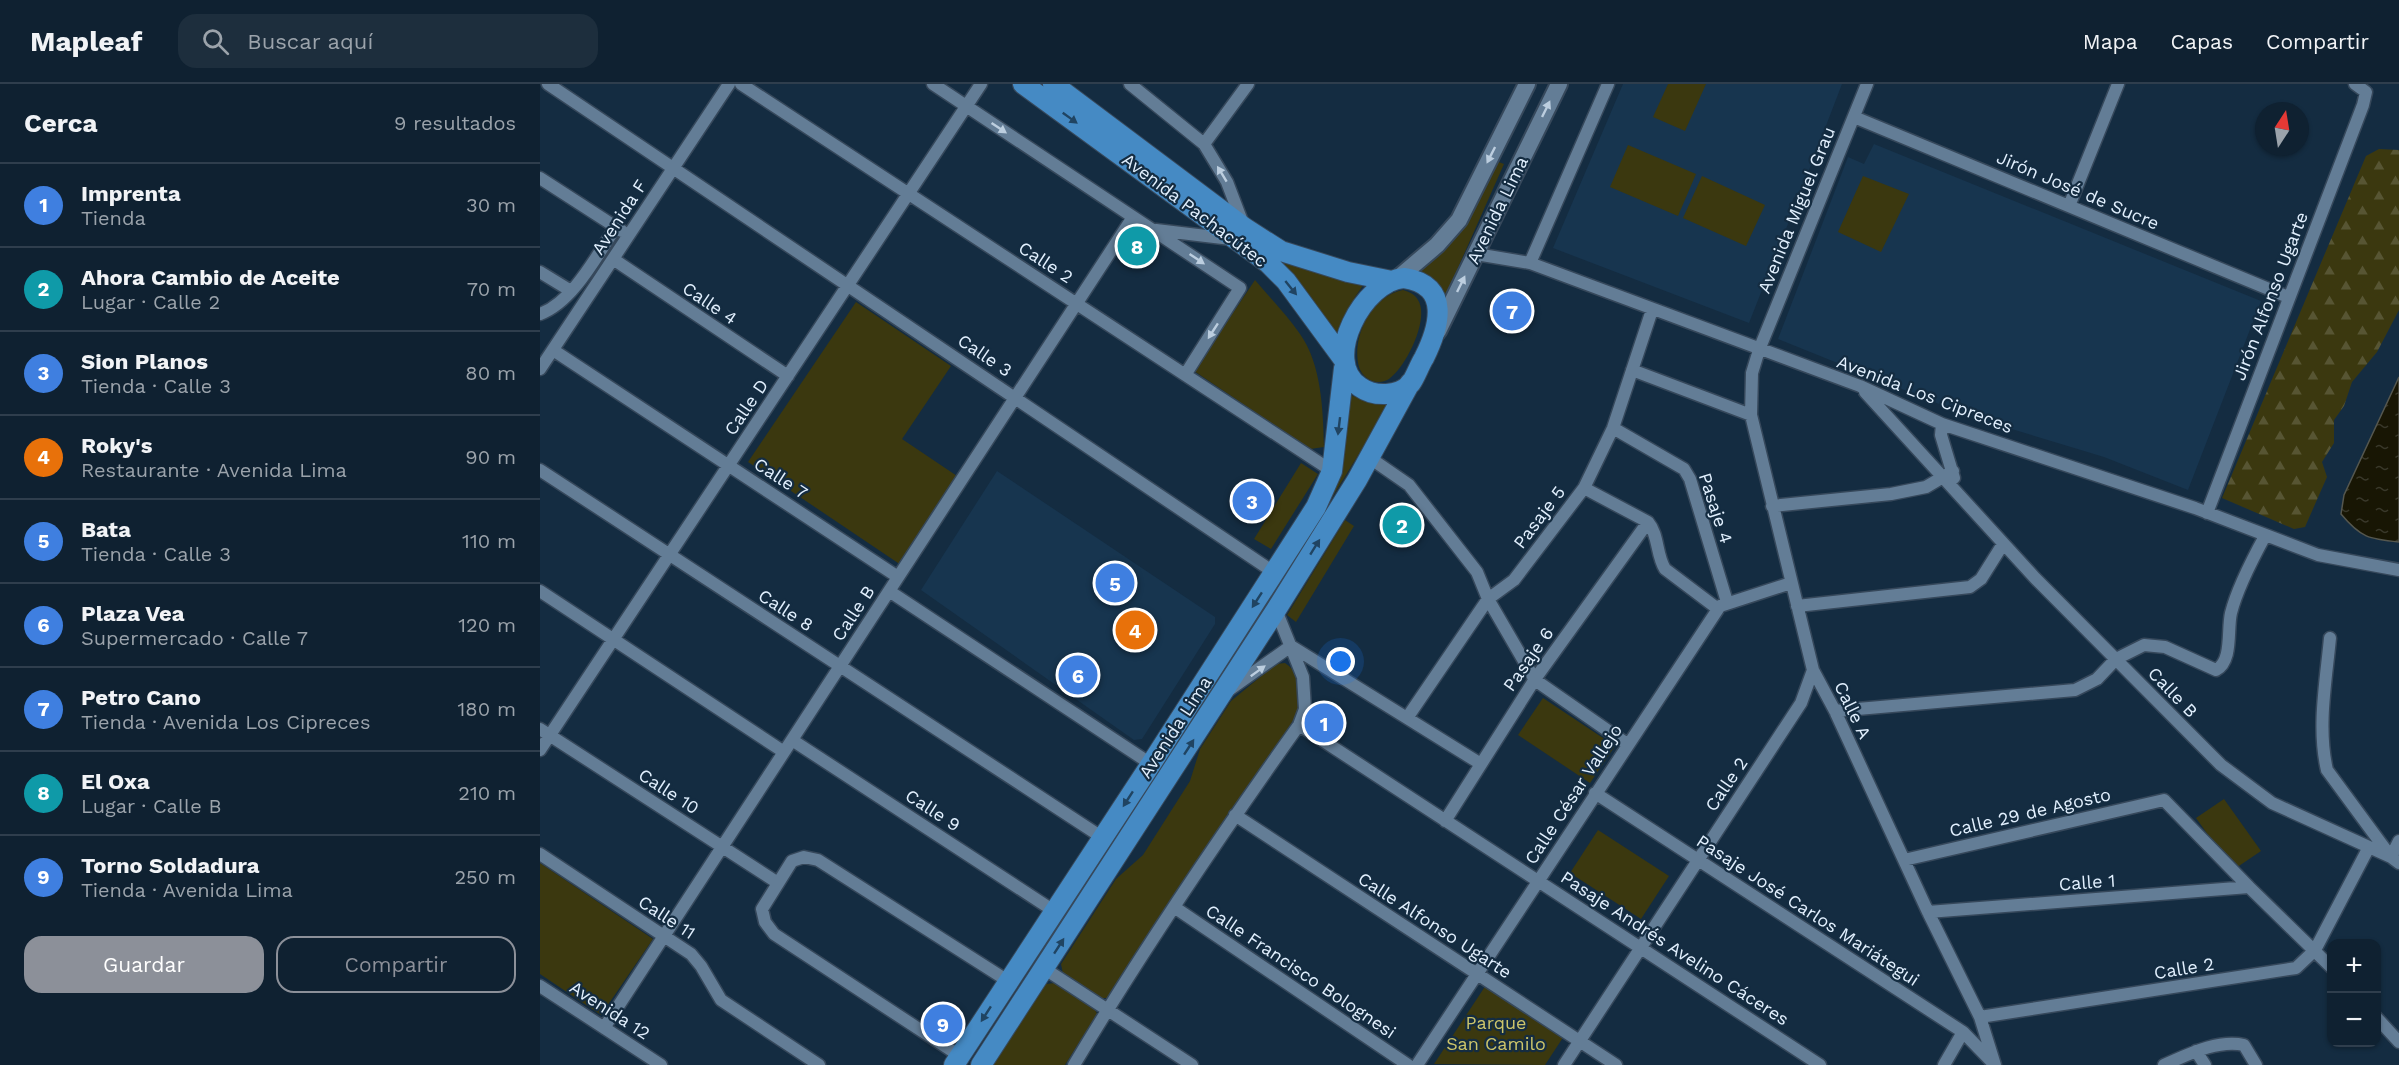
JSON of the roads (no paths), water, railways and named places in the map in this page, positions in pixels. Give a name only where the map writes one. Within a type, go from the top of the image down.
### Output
[{"type":"main road","name":"Avenida Pachacútec","points":[[1023,84],[1241,234],[1311,263],[1394,280]]},
{"type":"main road","name":"Avenida Pachacútec","points":[[1053,84],[1241,234],[1286,281],[1344,364]]},
{"type":"main road","name":"Avenida Lima","points":[[1394,280],[1437,245],[1459,220],[1527,84]]},
{"type":"main road","name":"Avenida Lima","points":[[1435,337],[1559,84]]},
{"type":"main road","points":[[1412,279],[1419,282],[1435,298],[1439,313],[1435,337],[1410,383],[1395,393],[1368,392],[1353,382],[1344,364],[1347,338],[1355,317],[1371,296],[1394,280],[1412,279]]},
{"type":"main road","name":"Avenida Lima","points":[[957,1060],[1316,507],[1332,471],[1344,364]]},
{"type":"main road","name":"Avenida Lima","points":[[981,1065],[1276,610],[1370,458],[1410,383]]},
{"type":"street","name":"Calle 3","points":[[548,84],[672,170],[849,285],[1275,573]]},
{"type":"street","name":"Avenida F","points":[[540,367],[729,84]]},
{"type":"street","name":"Calle 2","points":[[741,84],[1332,471]]},
{"type":"street","name":"Avenida Pachacútec","points":[[933,84],[1240,288],[1185,375]]},
{"type":"street","name":"Calle D","points":[[540,750],[545,732],[614,639],[981,84]]},
{"type":"street","name":"Avenida Pachacútec","points":[[1130,84],[1204,144],[1227,182],[1241,234]]},
{"type":"street","points":[[1204,144],[1248,84]]},
{"type":"street","points":[[1530,263],[1608,84]]},
{"type":"street","name":"Avenida Miguel Grau","points":[[1759,350],[1867,84]]},
{"type":"street","points":[[2069,206],[2118,84]]},
{"type":"street","name":"Jirón Alfonso Ugarte","points":[[2207,513],[2363,105],[2366,92],[2355,84]]},
{"type":"street","name":"Jirón José de Sucre","points":[[1854,117],[2288,297]]},
{"type":"street","points":[[540,178],[629,235]]},
{"type":"street","name":"Calle B","points":[[604,1028],[1133,217]]},
{"type":"street","points":[[540,314],[559,304],[571,291],[616,227]]},
{"type":"street","points":[[1152,230],[1241,234]]},
{"type":"street","name":"Avenida Los Cipreces","points":[[1476,254],[1530,263],[1860,387],[1942,424],[2207,513],[2318,555],[2399,570]]},
{"type":"street","name":"Calle 4","points":[[613,260],[788,376]]},
{"type":"street","points":[[540,272],[571,291]]},
{"type":"street","name":"Pasaje 5","points":[[1407,718],[1488,599],[1514,580],[1584,488],[1613,428],[1652,310]]},
{"type":"street","name":"Calle 7","points":[[553,350],[898,577]]},
{"type":"street","name":"Calle A","points":[[1759,350],[1752,374],[1751,415],[1813,670],[1835,711],[1928,912],[1980,1017],[1995,1065]]},
{"type":"street","points":[[1632,370],[1751,415]]},
{"type":"street","name":"Calle B","points":[[1860,387],[1947,474],[1959,496],[2003,544],[2221,765],[2272,803],[2395,860]]},
{"type":"street","name":"Calle B","points":[[1942,424],[1941,435],[1947,474]]},
{"type":"street","name":"Pasaje 4","points":[[1613,428],[1684,469],[1690,479],[1723,606]]},
{"type":"street","points":[[1370,458],[1409,485],[1477,572],[1488,599],[1535,679],[1628,744]]},
{"type":"street","name":"Calle 8","points":[[540,471],[1103,838]]},
{"type":"street","points":[[1772,506],[1891,494],[1926,487],[1947,474]]},
{"type":"street","points":[[1584,488],[1648,522],[1653,527],[1661,562],[1665,569],[1723,606],[1791,583]]},
{"type":"street","name":"Pasaje 6","points":[[1445,821],[1535,679],[1648,522]]},
{"type":"street","points":[[1835,711],[2074,690],[2097,679],[2116,659],[2144,645],[2165,647],[2216,670],[2221,667],[2226,655],[2231,612],[2265,536]]},
{"type":"street","points":[[1797,606],[1970,588],[1981,579],[2003,544]]},
{"type":"street","points":[[540,591],[784,752]]},
{"type":"street","points":[[889,591],[1151,764]]},
{"type":"street","name":"Calle César Vallejo","points":[[1417,1065],[1595,793],[1723,606]]},
{"type":"street","points":[[1074,1065],[1107,1009],[1235,815],[1299,725],[1305,709],[1306,696],[1303,677],[1276,610]]},
{"type":"street","points":[[2330,638],[2324,709],[2323,754],[2327,770],[2395,860]]},
{"type":"street","points":[[1292,646],[1481,764]]},
{"type":"street","points":[[1223,694],[1292,646]]},
{"type":"street","name":"Calle 2","points":[[1564,1065],[1801,703],[1813,670]]},
{"type":"street","name":"Pasaje Andrés Avelino Cáceres","points":[[1299,725],[1820,1065]]},
{"type":"street","name":"Calle 10","points":[[545,732],[778,883]]},
{"type":"street","name":"Calle 9","points":[[792,740],[1054,910]]},
{"type":"street","name":"Pasaje José Carlos Mariátegui","points":[[1595,793],[1963,1032],[1995,1065]]},
{"type":"street","name":"Calle 29 de Agosto","points":[[1904,860],[2164,800],[2248,887]]},
{"type":"street","name":"Calle Alfonso Ugarte","points":[[1235,815],[1616,1065]]},
{"type":"street","points":[[2395,860],[2399,842]]},
{"type":"street","points":[[2315,950],[2369,847]]},
{"type":"street","name":"Calle 11","points":[[540,854],[691,954],[701,966],[721,1000],[819,1065]]},
{"type":"street","points":[[957,1060],[774,934],[765,922],[762,909],[792,861],[804,857],[819,860],[1008,981]]},
{"type":"street","points":[[2248,887],[2327,964]]},
{"type":"street","name":"Calle 1","points":[[1928,912],[2248,887]]},
{"type":"street","name":"Calle Francisco Bolognesi","points":[[1174,908],[1408,1065]]},
{"type":"street","name":"Calle 2","points":[[1980,1017],[2296,968],[2315,950]]},
{"type":"street","points":[[1045,969],[1192,1065]]},
{"type":"street","name":"Avenida 12","points":[[540,986],[661,1065]]},
{"type":"street","points":[[2381,1022],[2399,1041]]},
{"type":"street","points":[[1944,1065],[1963,1032]]},
{"type":"street","points":[[2164,1065],[2196,1051],[2235,1043],[2244,1045],[2256,1065]]},
{"type":"street","points":[[2196,1051],[2205,1065]]},
{"type":"water","points":[[2399,377],[2399,542],[2366,536],[2354,528],[2341,514],[2344,495]]},
{"type":"place","name":"El Oxa","points":[[1137,246]]},
{"type":"place","name":"Petro Cano","points":[[1512,311]]},
{"type":"place","name":"Sion Planos","points":[[1252,501]]},
{"type":"place","name":"Ahora Cambio de Aceite","points":[[1402,525]]},
{"type":"place","name":"Bata","points":[[1115,583]]},
{"type":"place","name":"Roky's","points":[[1135,630]]},
{"type":"place","name":"Plaza Vea","points":[[1078,675]]},
{"type":"place","name":"Imprenta","points":[[1324,723]]},
{"type":"place","name":"Torno Soldadura","points":[[943,1024]]},
{"type":"park label","name":"Parque San Camilo","points":[[1496,1032]]}]
